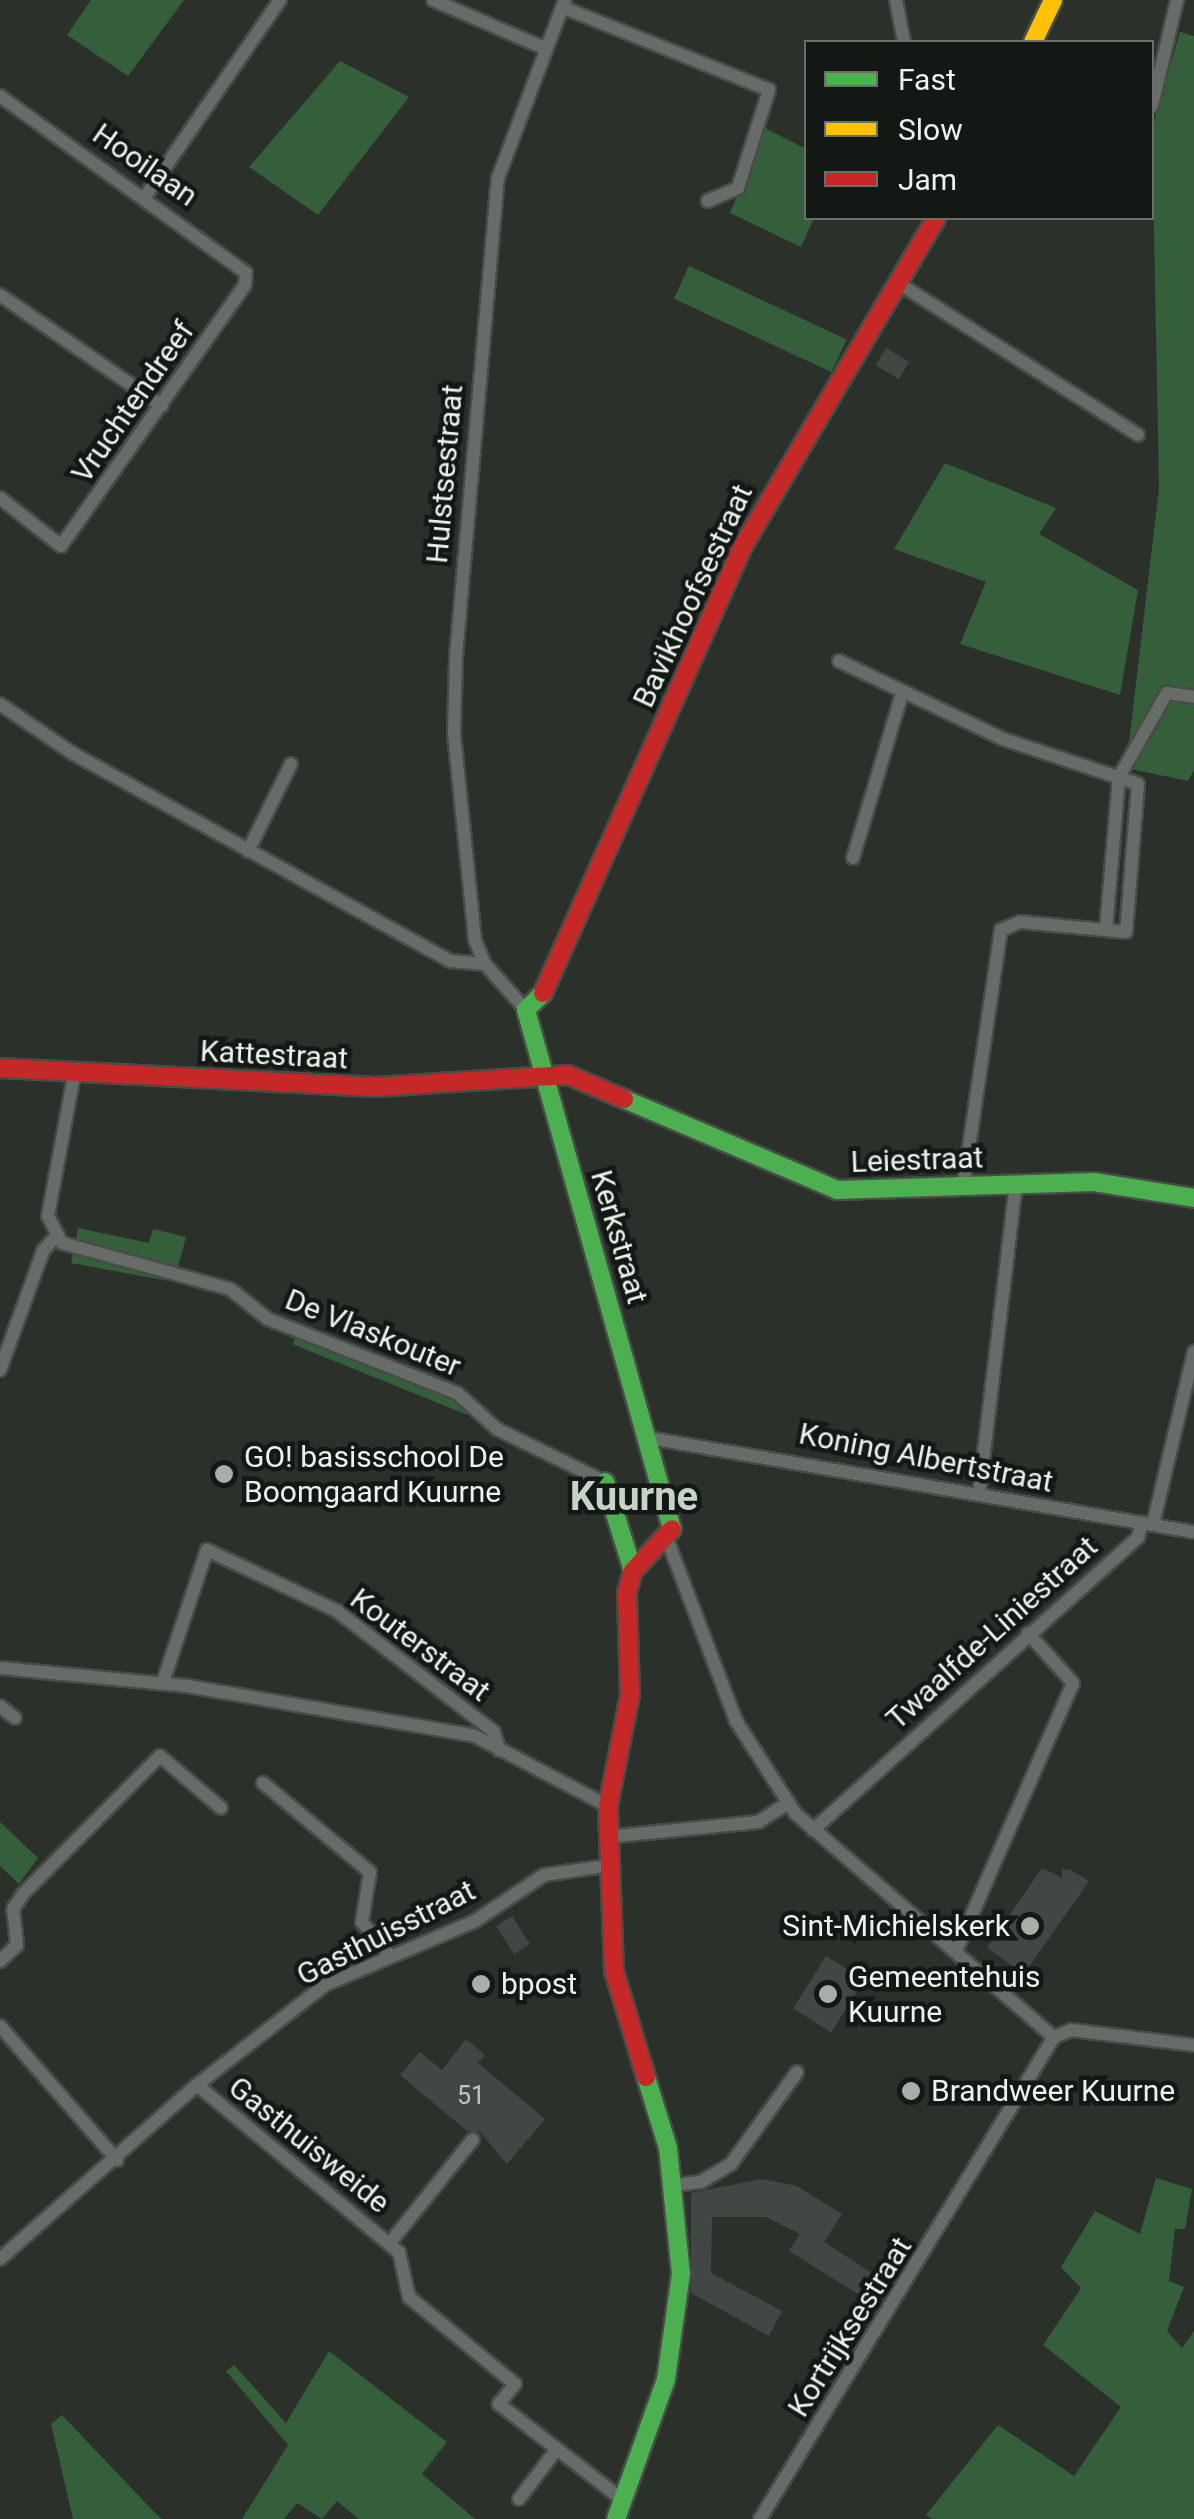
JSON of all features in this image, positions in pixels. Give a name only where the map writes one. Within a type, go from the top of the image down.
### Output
[{"type":"street","points":[[146,195],[280,0]]},
{"type":"street","points":[[433,0],[544,48]]},
{"type":"street","points":[[896,0],[904,40]]},
{"type":"street","points":[[1034,40],[1053,0]]},
{"type":"street","points":[[1154,98],[1177,0]]},
{"type":"street","points":[[563,4],[770,90],[738,188],[708,201]]},
{"type":"street","name":"Hulstsestraat","points":[[485,964],[475,940],[454,734],[459,598],[498,178],[563,4]]},
{"type":"street","name":"Hooilaan","points":[[0,96],[240,262],[245,286]]},
{"type":"street","name":"Bavikhoofsestraat","points":[[526,1010],[542,996],[743,546],[935,220]]},
{"type":"street","points":[[898,283],[1138,434]]},
{"type":"street","name":"Vruchtendreef","points":[[0,498],[61,546],[245,286]]},
{"type":"street","points":[[0,295],[162,406]]},
{"type":"street","points":[[839,661],[902,694],[1120,777]]},
{"type":"street","points":[[963,1187],[1001,930],[1020,922],[1106,928],[1120,777],[1167,693],[1194,697]]},
{"type":"street","points":[[853,858],[902,694]]},
{"type":"street","points":[[0,704],[248,851],[450,961],[485,964]]},
{"type":"street","points":[[248,851],[292,764]]},
{"type":"street","name":"Kerkstraat","points":[[485,964],[526,1010],[649,1438],[673,1528],[668,1538],[719,1686],[789,1803],[814,1830],[1059,2034]]},
{"type":"street","name":"Kattestraat","points":[[0,1068],[376,1087],[545,1074]]},
{"type":"street","points":[[0,1370],[43,1251],[56,1236],[48,1216],[75,1070]]},
{"type":"street","name":"Leiestraat","points":[[545,1074],[692,1123],[812,1184],[870,1192],[1016,1184],[1124,1184],[1194,1198]]},
{"type":"street","points":[[979,1494],[1016,1184]]},
{"type":"street","name":"De Vlaskouter","points":[[56,1236],[76,1251],[230,1289],[282,1325],[457,1392],[498,1429],[605,1482]]},
{"type":"street","points":[[1148,1524],[1194,1352]]},
{"type":"street","name":"Koning Albertstraat","points":[[649,1438],[1194,1532]]},
{"type":"street","points":[[605,1482],[633,1572],[630,1695],[608,1806],[606,1837],[614,1971],[675,2185],[677,2318],[655,2418],[620,2510]]},
{"type":"street","name":"Twaalfde-Liniestraat","points":[[814,1830],[1148,1524]]},
{"type":"street","points":[[633,1572],[668,1538]]},
{"type":"street","name":"Kouterstraat","points":[[164,1682],[206,1550],[337,1612],[494,1732],[499,1750]]},
{"type":"street","points":[[956,1950],[1073,1683],[1028,1633]]},
{"type":"street","name":"Kouterstraat","points":[[0,1668],[164,1682],[475,1736],[608,1806]]},
{"type":"street","points":[[0,1706],[15,1718]]},
{"type":"street","points":[[0,1961],[17,1945],[13,1908],[23,1894],[160,1756],[221,1808]]},
{"type":"street","points":[[263,1783],[370,1872],[362,1922],[391,1958]]},
{"type":"street","points":[[606,1837],[758,1822],[789,1803]]},
{"type":"street","name":"Gasthuisstraat","points":[[0,2258],[197,2085],[325,1985],[474,1921],[544,1876],[606,1866]]},
{"type":"street","points":[[0,2026],[116,2160]]},
{"type":"street","points":[[1059,2034],[1194,2046]]},
{"type":"street","name":"Kortrijksestraat","points":[[760,2519],[1059,2034]]},
{"type":"street","points":[[675,2185],[701,2182],[731,2164],[797,2072]]},
{"type":"street","name":"Gasthuisweide","points":[[197,2085],[399,2252],[409,2297],[515,2384],[500,2404],[620,2510]]},
{"type":"street","name":"Gasthuisweide","points":[[389,2244],[473,2139]]},
{"type":"street","points":[[519,2499],[556,2450]]},
{"type":"green space","points":[[91,0],[184,0],[128,76],[67,35]]},
{"type":"green space","points":[[1180,32],[1194,36],[1194,770],[1188,781],[1126,768],[1159,488],[1154,121]]},
{"type":"green space","points":[[340,61],[409,97],[318,215],[249,167]]},
{"type":"green space","points":[[765,128],[804,148],[804,220],[813,220],[801,247],[730,213]]},
{"type":"green space","points":[[689,266],[847,340],[831,372],[674,299]]},
{"type":"green space","points":[[945,463],[1056,508],[1039,534],[1138,590],[1120,695],[960,644],[986,582],[894,549]]},
{"type":"green space","points":[[78,1228],[149,1243],[153,1229],[186,1237],[174,1282],[71,1263]]},
{"type":"green space","points":[[297,1334],[471,1404],[467,1415],[293,1344]]},
{"type":"green space","points":[[0,1822],[38,1858],[19,1884],[0,1866]]},
{"type":"green space","points":[[1156,2178],[1192,2189],[1185,2229],[1175,2229],[1169,2281],[1184,2287],[1167,2331],[1182,2348],[1194,2331],[1194,2519],[932,2519],[926,2515],[998,2425],[1074,2476],[1121,2407],[1043,2345],[1081,2288],[1061,2267],[1095,2211],[1140,2234]]},
{"type":"green space","points":[[329,2351],[447,2442],[422,2474],[475,2519],[359,2519],[337,2501],[322,2519],[297,2503],[284,2519],[242,2519],[288,2445],[226,2371],[234,2365],[286,2423]]},
{"type":"green space","points":[[62,2415],[162,2519],[73,2519],[51,2424]]},
{"type":"building","points":[[886,348],[909,362],[899,379],[876,365]]},
{"type":"building","name":"Sint-Michielskerk","points":[[1042,1868],[1062,1878],[1062,1869],[1071,1870],[1089,1881],[1024,1974],[987,1948]]},
{"type":"building","points":[[512,1916],[530,1944],[514,1954],[496,1926]]},
{"type":"building","name":"Gemeentehuis Kuurne","points":[[826,1956],[864,1980],[831,2032],[793,2009]]},
{"type":"building","points":[[466,2039],[485,2055],[478,2063],[545,2119],[507,2164],[480,2132],[467,2131],[400,2075],[420,2052],[442,2070]]},
{"type":"building","points":[[762,2179],[797,2186],[842,2214],[824,2242],[890,2285],[877,2306],[789,2251],[800,2234],[766,2217],[712,2217],[711,2273],[782,2311],[769,2336],[691,2293],[691,2193]]},
{"type":"traffic: fast","points":[[543,993],[526,1010],[672,1529]]},
{"type":"traffic: fast","points":[[624,1099],[837,1190],[1094,1182],[1194,1198]]},
{"type":"traffic: fast","points":[[605,1482],[633,1571]]},
{"type":"traffic: fast","points":[[616,2519],[666,2379],[681,2274],[668,2148],[646,2077]]},
{"type":"traffic: slow","points":[[1034,40],[1053,0]]},
{"type":"traffic: jam","points":[[543,993],[743,546],[935,220]]},
{"type":"traffic: jam","points":[[0,1068],[376,1087],[568,1075],[624,1099]]},
{"type":"traffic: jam","points":[[646,2077],[614,1971],[608,1806],[630,1695],[627,1593],[633,1571],[672,1529]]},
{"type":"place","name":"GO! basisschool De Boomgaard Kuurne","points":[[224,1474]]},
{"type":"place","name":"Sint-Michielskerk","points":[[1030,1926]]},
{"type":"place","name":"bpost","points":[[481,1984]]},
{"type":"place","name":"Gemeentehuis Kuurne","points":[[828,1994]]},
{"type":"place","name":"Brandweer Kuurne","points":[[911,2091]]},
{"type":"district","name":"Kuurne","points":[[634,1497]]}]
